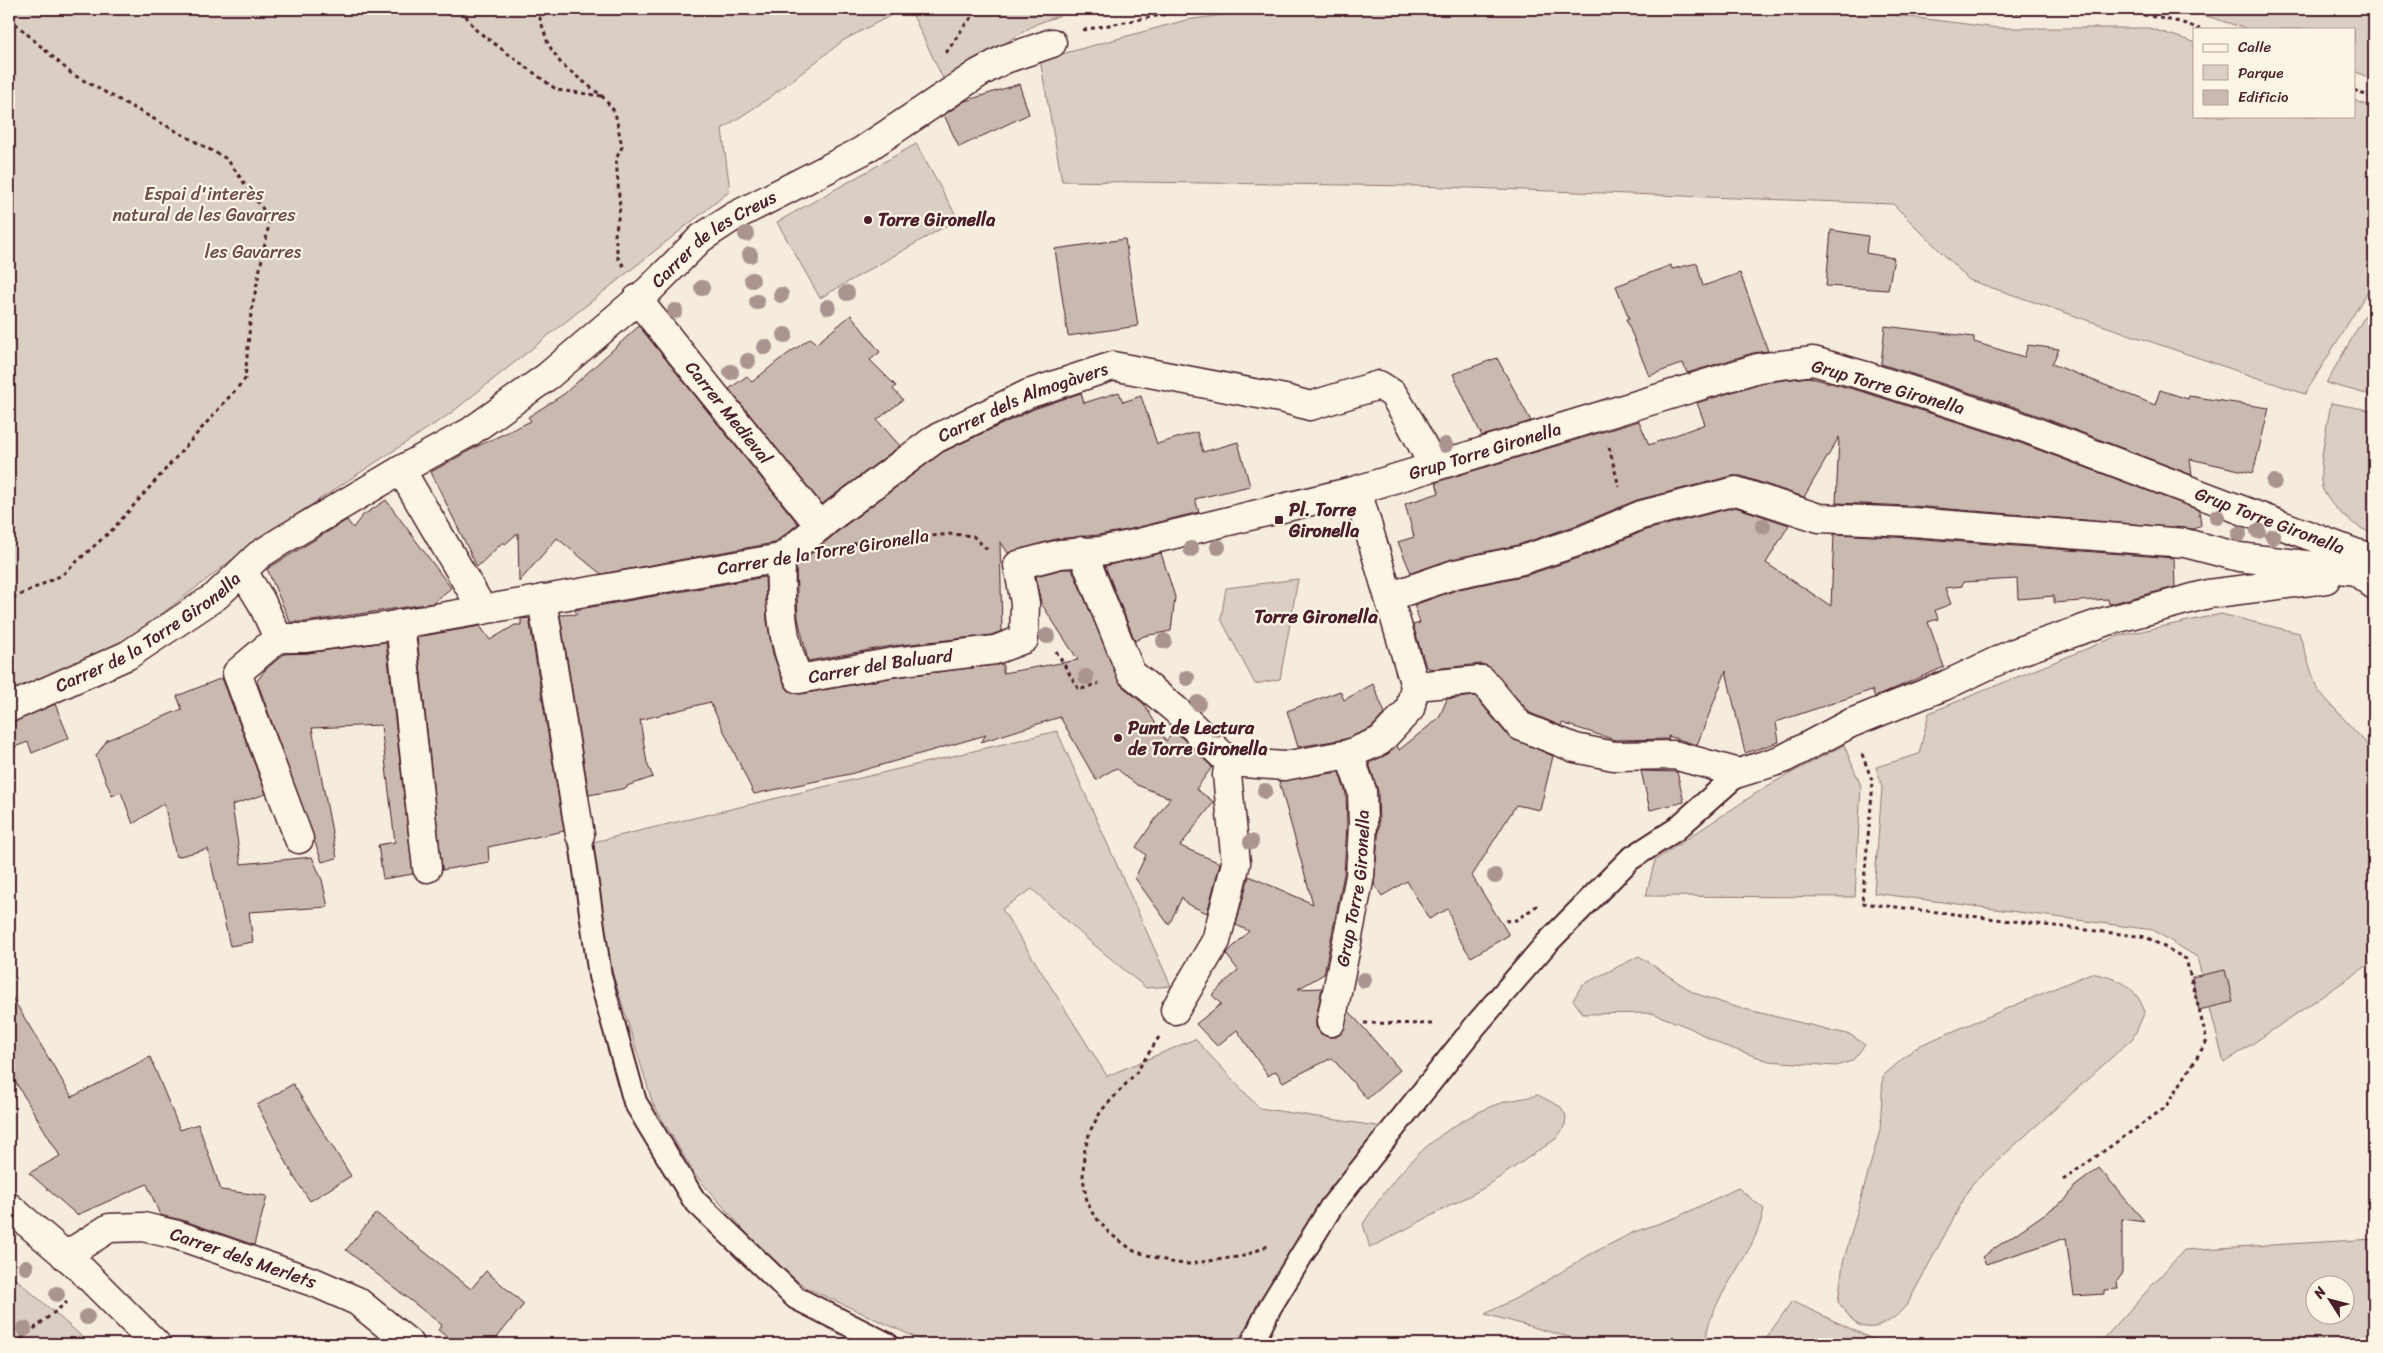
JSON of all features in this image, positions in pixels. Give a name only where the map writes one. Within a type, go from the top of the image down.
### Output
[{"type":"street","name":"Carrer de les Creus","points":[[243,572],[259,555],[401,470],[470,432],[548,376],[643,295],[701,238],[733,217],[862,151],[979,73],[1005,59],[1052,43]]},
{"type":"street","name":"Carrer Medieval","points":[[643,295],[820,526]]},
{"type":"street","name":"Grup Torre Gironella","points":[[1357,490],[1758,368],[1813,362],[2012,423],[2365,567]]},
{"type":"street","name":"Carrer dels Almogàvers","points":[[781,558],[935,439],[1028,394],[1113,366],[1286,399],[1310,406],[1379,385],[1392,394],[1410,422],[1434,467]]},
{"type":"street","points":[[401,470],[483,610]]},
{"type":"street","points":[[1024,639],[1025,603],[1018,565],[1060,554],[1082,551],[1100,551],[1357,490],[1415,686],[1410,709],[1380,741],[1349,754],[1284,766],[1229,762],[1176,710],[1131,674],[1082,551]]},
{"type":"street","name":"Grup Torre Gironella","points":[[1388,596],[1455,574],[1522,560],[1583,540],[1641,515],[1736,491],[1819,518],[1912,522],[2185,543],[2239,557],[2365,567]]},
{"type":"street","name":"Carrer de la Torre Gironella","points":[[9,708],[128,655],[216,596],[243,572],[261,602],[278,638],[306,638],[400,624],[781,558]]},
{"type":"street","name":"Carrer del Baluard","points":[[781,558],[780,602],[788,657],[799,679],[894,662],[995,650],[1024,639]]},
{"type":"street","name":"Grup Torre Gironella","points":[[1739,773],[1783,759],[1851,723],[1944,686],[2014,652],[2104,622],[2208,594],[2286,582],[2330,579],[2365,567]]},
{"type":"street","points":[[542,599],[580,835]]},
{"type":"street","points":[[400,624],[427,868]]},
{"type":"street","points":[[278,638],[237,673],[299,838]]},
{"type":"street","points":[[1415,686],[1482,680],[1520,726],[1574,748],[1614,756],[1674,755],[1739,773]]},
{"type":"street","name":"Grup Torre Gironella","points":[[1331,1022],[1360,876],[1363,825],[1362,791],[1349,754]]},
{"type":"street","points":[[1175,1010],[1216,941],[1236,864],[1227,775],[1229,762]]},
{"type":"street","points":[[9,1207],[65,1256],[156,1344]]},
{"type":"street","name":"Carrer dels Merlets","points":[[65,1256],[109,1228],[143,1227],[177,1235],[316,1283],[356,1300],[410,1344]]},
{"type":"lane","points":[[1252,1344],[1270,1307],[1331,1207],[1476,1026],[1546,944],[1630,859],[1675,830],[1739,773]]},
{"type":"lane","points":[[580,835],[600,976],[635,1102],[694,1200],[796,1298],[886,1344]]},
{"type":"path","points":[[461,9],[476,30],[557,90],[602,96]]},
{"type":"path","points":[[537,9],[548,44],[562,65],[602,96],[614,112],[622,146],[616,159],[620,208],[615,235],[618,258],[643,295]]},
{"type":"path","points":[[1052,43],[1078,31],[1193,9]]},
{"type":"path","points":[[1976,9],[2004,13],[2067,10],[2134,13],[2180,22],[2197,28]]},
{"type":"path","points":[[9,18],[72,74],[227,159],[270,219],[251,313],[245,379],[113,529],[62,575],[9,600]]},
{"type":"path","points":[[2356,91],[2374,99]]},
{"type":"path","points":[[1600,416],[1618,476],[1624,522]]},
{"type":"path","name":"Carrer de la Torre Gironella","points":[[849,545],[952,534],[973,536],[995,556],[1018,565]]},
{"type":"path","points":[[1024,639],[1051,645],[1078,690],[1131,674]]},
{"type":"path","points":[[1851,723],[1873,783],[1862,902],[2146,936],[2186,959],[2207,1041],[2166,1106],[2063,1180]]},
{"type":"path","points":[[1175,1010],[1136,1073],[1102,1111],[1090,1131],[1084,1153],[1083,1178],[1087,1201],[1093,1214],[1109,1234],[1134,1251],[1175,1263],[1188,1264],[1244,1256],[1267,1246],[1318,1230]]},
{"type":"path","points":[[1331,1022],[1476,1026]]},
{"type":"path","points":[[15,1344],[67,1302]]},
{"type":"green space","name":"Espai d'interès natural de les Gavarres","points":[[9,9],[903,9],[844,40],[769,98],[722,129],[730,191],[451,413],[259,539],[119,647],[9,694]]},
{"type":"green space","points":[[910,9],[1078,9],[1036,24],[944,81]]},
{"type":"green space","points":[[1267,9],[1853,10],[1998,28],[2149,28],[2193,42],[2193,118],[2356,118],[2356,101],[2374,108],[2374,281],[2305,394],[1969,280],[1893,204],[1417,186],[1062,181],[1040,60],[1186,20]]},
{"type":"green space","points":[[2185,9],[2374,9],[2374,80],[2356,72],[2356,28],[2244,28]]},
{"type":"green space","name":"Torre Gironella","points":[[916,144],[958,219],[820,298],[777,222]]},
{"type":"green space","points":[[2374,300],[2374,396],[2326,383]]},
{"type":"green space","points":[[2331,403],[2374,411],[2374,535],[2345,517],[2327,498],[2323,490],[2321,482],[2322,460]]},
{"type":"green space","points":[[1298,579],[1280,679],[1255,684],[1221,619],[1226,588]]},
{"type":"green space","points":[[2221,614],[2299,633],[2317,689],[2374,752],[2374,961],[2224,1063],[2197,957],[2153,930],[1874,893],[1882,787],[1876,767],[1919,754],[1929,713],[2118,636]]},
{"type":"green space","points":[[1057,731],[1171,986],[1146,988],[1086,938],[1032,889],[1002,909],[1107,1076],[1195,1039],[1259,1108],[1383,1127],[1279,1269],[1236,1344],[930,1344],[805,1287],[767,1256],[695,1175],[653,1104],[608,958],[589,843]]},
{"type":"green space","points":[[1844,745],[1861,786],[1855,897],[1646,896],[1655,860],[1767,786]]},
{"type":"green space","points":[[1639,956],[1694,993],[1732,1006],[1851,1035],[1865,1045],[1852,1061],[1836,1066],[1769,1061],[1722,1045],[1690,1028],[1652,1013],[1583,1014],[1573,1000],[1582,985]]},
{"type":"green space","points":[[2091,973],[2117,980],[2124,984],[2130,988],[2141,1002],[2145,1012],[2133,1038],[1972,1184],[1904,1308],[1892,1319],[1879,1326],[1864,1327],[1857,1324],[1838,1302],[1843,1263],[1880,1130],[1883,1076],[1916,1047]]},
{"type":"green space","points":[[1538,1095],[1561,1107],[1566,1116],[1565,1125],[1557,1138],[1484,1188],[1370,1248],[1363,1224],[1389,1187],[1417,1155],[1433,1141],[1469,1117],[1508,1101]]},
{"type":"green space","points":[[1738,1188],[1764,1209],[1751,1245],[1718,1302],[1707,1330],[1706,1344],[1594,1344],[1485,1314],[1530,1291],[1589,1255],[1634,1232],[1677,1217]]},
{"type":"green space","points":[[2374,1239],[2374,1344],[2099,1344],[2184,1250]]},
{"type":"green space","points":[[9,1273],[79,1334],[86,1344],[9,1344]]},
{"type":"green space","points":[[1792,1301],[1883,1344],[1762,1344]]},
{"type":"building","points":[[1019,84],[1029,114],[959,147],[944,115],[965,101]]},
{"type":"building","points":[[1831,230],[1868,236],[1866,253],[1894,258],[1888,290],[1826,286]]},
{"type":"building","points":[[1125,239],[1138,326],[1068,336],[1055,249]]},
{"type":"building","points":[[1697,263],[1703,286],[1740,273],[1768,351],[1753,353],[1687,373],[1683,363],[1649,376],[1626,319],[1629,318],[1616,286],[1671,265],[1672,269]]},
{"type":"building","points":[[851,315],[880,352],[870,360],[896,386],[893,389],[903,400],[877,420],[900,446],[822,504],[729,389],[747,376],[752,382],[811,338],[816,344]]},
{"type":"building","points":[[639,326],[798,524],[774,543],[601,574],[557,538],[519,582],[518,533],[505,544],[503,542],[477,567],[431,472],[476,447],[531,421],[528,417],[564,394]]},
{"type":"building","points":[[1885,326],[1974,337],[1974,342],[2024,357],[2028,345],[2059,349],[2052,364],[2155,405],[2160,390],[2188,399],[2189,396],[2269,408],[2253,473],[2190,459],[2192,475],[2018,408],[1881,364]]},
{"type":"building","points":[[1497,358],[1531,421],[1482,436],[1453,374]]},
{"type":"building","points":[[1808,377],[1864,392],[2007,438],[2199,510],[2201,525],[2194,529],[1913,506],[1836,503],[1839,437],[1804,497],[1741,476],[1732,476],[1637,500],[1577,525],[1518,545],[1452,559],[1411,573],[1398,542],[1414,537],[1405,504],[1439,493],[1436,482],[1639,421],[1649,445],[1705,424],[1697,403],[1761,383]]},
{"type":"building","points":[[1119,392],[1123,402],[1141,396],[1157,444],[1197,432],[1203,452],[1238,442],[1250,486],[1195,499],[1199,512],[1127,530],[1056,539],[1008,553],[1000,541],[1002,631],[991,635],[892,646],[808,661],[798,618],[796,566],[846,525],[943,452],[1034,409],[1081,393],[1084,403]]},
{"type":"building","points":[[386,500],[451,588],[433,603],[305,622],[290,622],[267,569],[347,520],[353,528],[362,516]]},
{"type":"building","points":[[1735,507],[1789,525],[1766,563],[1831,606],[1834,534],[2174,558],[2175,587],[2109,604],[2108,599],[2054,603],[2054,596],[2018,599],[2017,579],[1963,582],[1962,586],[1945,588],[1951,604],[1935,610],[1938,619],[1928,622],[1944,667],[1875,697],[1872,690],[1776,722],[1779,742],[1745,753],[1726,671],[1697,745],[1668,736],[1669,739],[1615,740],[1562,723],[1561,726],[1530,713],[1488,666],[1481,664],[1433,669],[1426,667],[1413,625],[1420,623],[1414,605],[1459,589],[1527,575],[1588,555],[1646,530]]},
{"type":"building","points":[[1161,553],[1175,597],[1171,631],[1144,636],[1135,641],[1105,566]]},
{"type":"building","points":[[1063,569],[1072,569],[1121,685],[1144,704],[1166,741],[1175,731],[1212,767],[1196,789],[1214,802],[1180,846],[1220,863],[1207,913],[1187,904],[1182,897],[1169,925],[1135,878],[1146,855],[1136,847],[1170,798],[1137,785],[1116,768],[1096,780],[1060,717],[981,742],[986,735],[850,774],[754,794],[710,702],[640,720],[647,763],[653,777],[627,786],[627,788],[589,795],[560,615],[578,614],[574,610],[765,577],[767,621],[773,654],[785,686],[789,691],[801,694],[896,677],[1003,664],[1003,673],[1078,660],[1041,603],[1036,576]]},
{"type":"building","points":[[529,618],[564,831],[488,847],[489,862],[442,870],[417,637],[480,626],[490,640],[515,625],[521,625],[521,619]]},
{"type":"building","points":[[386,642],[413,874],[383,879],[378,845],[395,842],[381,725],[312,728],[337,858],[322,862],[257,681],[265,670],[284,654],[308,653]]},
{"type":"building","points":[[222,678],[266,794],[232,805],[241,864],[312,857],[322,880],[328,907],[249,912],[253,942],[230,946],[208,849],[176,857],[164,803],[133,824],[121,792],[112,796],[96,756],[107,740],[182,709],[177,696]]},
{"type":"building","points":[[1373,684],[1385,713],[1371,728],[1345,739],[1298,747],[1287,711],[1340,691],[1344,700]]},
{"type":"building","points":[[1475,696],[1508,736],[1553,756],[1540,810],[1516,805],[1472,876],[1509,935],[1471,957],[1457,936],[1448,909],[1429,919],[1407,881],[1382,896],[1374,884],[1379,826],[1378,791],[1369,763],[1386,755],[1397,745],[1399,750],[1439,718],[1447,699]]},
{"type":"building","points":[[55,704],[69,738],[32,753],[28,742],[9,749],[9,723]]},
{"type":"building","points":[[1641,771],[1677,772],[1684,802],[1650,810]]},
{"type":"building","points":[[1339,772],[1346,794],[1347,825],[1344,874],[1324,974],[1298,989],[1322,988],[1316,1019],[1316,1027],[1321,1034],[1328,1037],[1336,1037],[1342,1033],[1349,1011],[1400,1070],[1367,1099],[1332,1058],[1283,1082],[1276,1071],[1268,1076],[1237,1030],[1217,1046],[1196,1024],[1221,1004],[1212,995],[1238,970],[1226,954],[1249,931],[1236,925],[1249,876],[1313,904],[1279,781]]},
{"type":"building","points":[[2225,970],[2233,1002],[2199,1010],[2192,977]]},
{"type":"building","points":[[9,992],[72,1097],[150,1057],[180,1130],[198,1124],[221,1190],[267,1196],[254,1245],[182,1220],[160,1215],[147,1184],[77,1215],[29,1173],[60,1156],[9,1071]]},
{"type":"building","points":[[293,1084],[351,1176],[310,1201],[294,1177],[257,1105]]},
{"type":"building","points":[[2099,1168],[2145,1222],[2122,1219],[2122,1275],[2117,1280],[2118,1289],[2104,1290],[2104,1294],[2074,1296],[2066,1238],[1986,1264],[1982,1257],[2066,1199],[2074,1187]]},
{"type":"building","points":[[376,1213],[471,1289],[486,1271],[524,1304],[492,1344],[456,1344],[438,1330],[442,1325],[346,1250]]},
{"type":"place","name":"Torre Gironella","points":[[868,220]]},
{"type":"place","name":"Pl. Torre Gironella","points":[[1279,520]]},
{"type":"place","name":"Punt de Lectura de Torre Gironella","points":[[1118,738]]},
{"type":"district","name":"Torre Gironella","points":[[1316,616]]},
{"type":"park label","name":"les Gavarres","points":[[253,252]]}]
